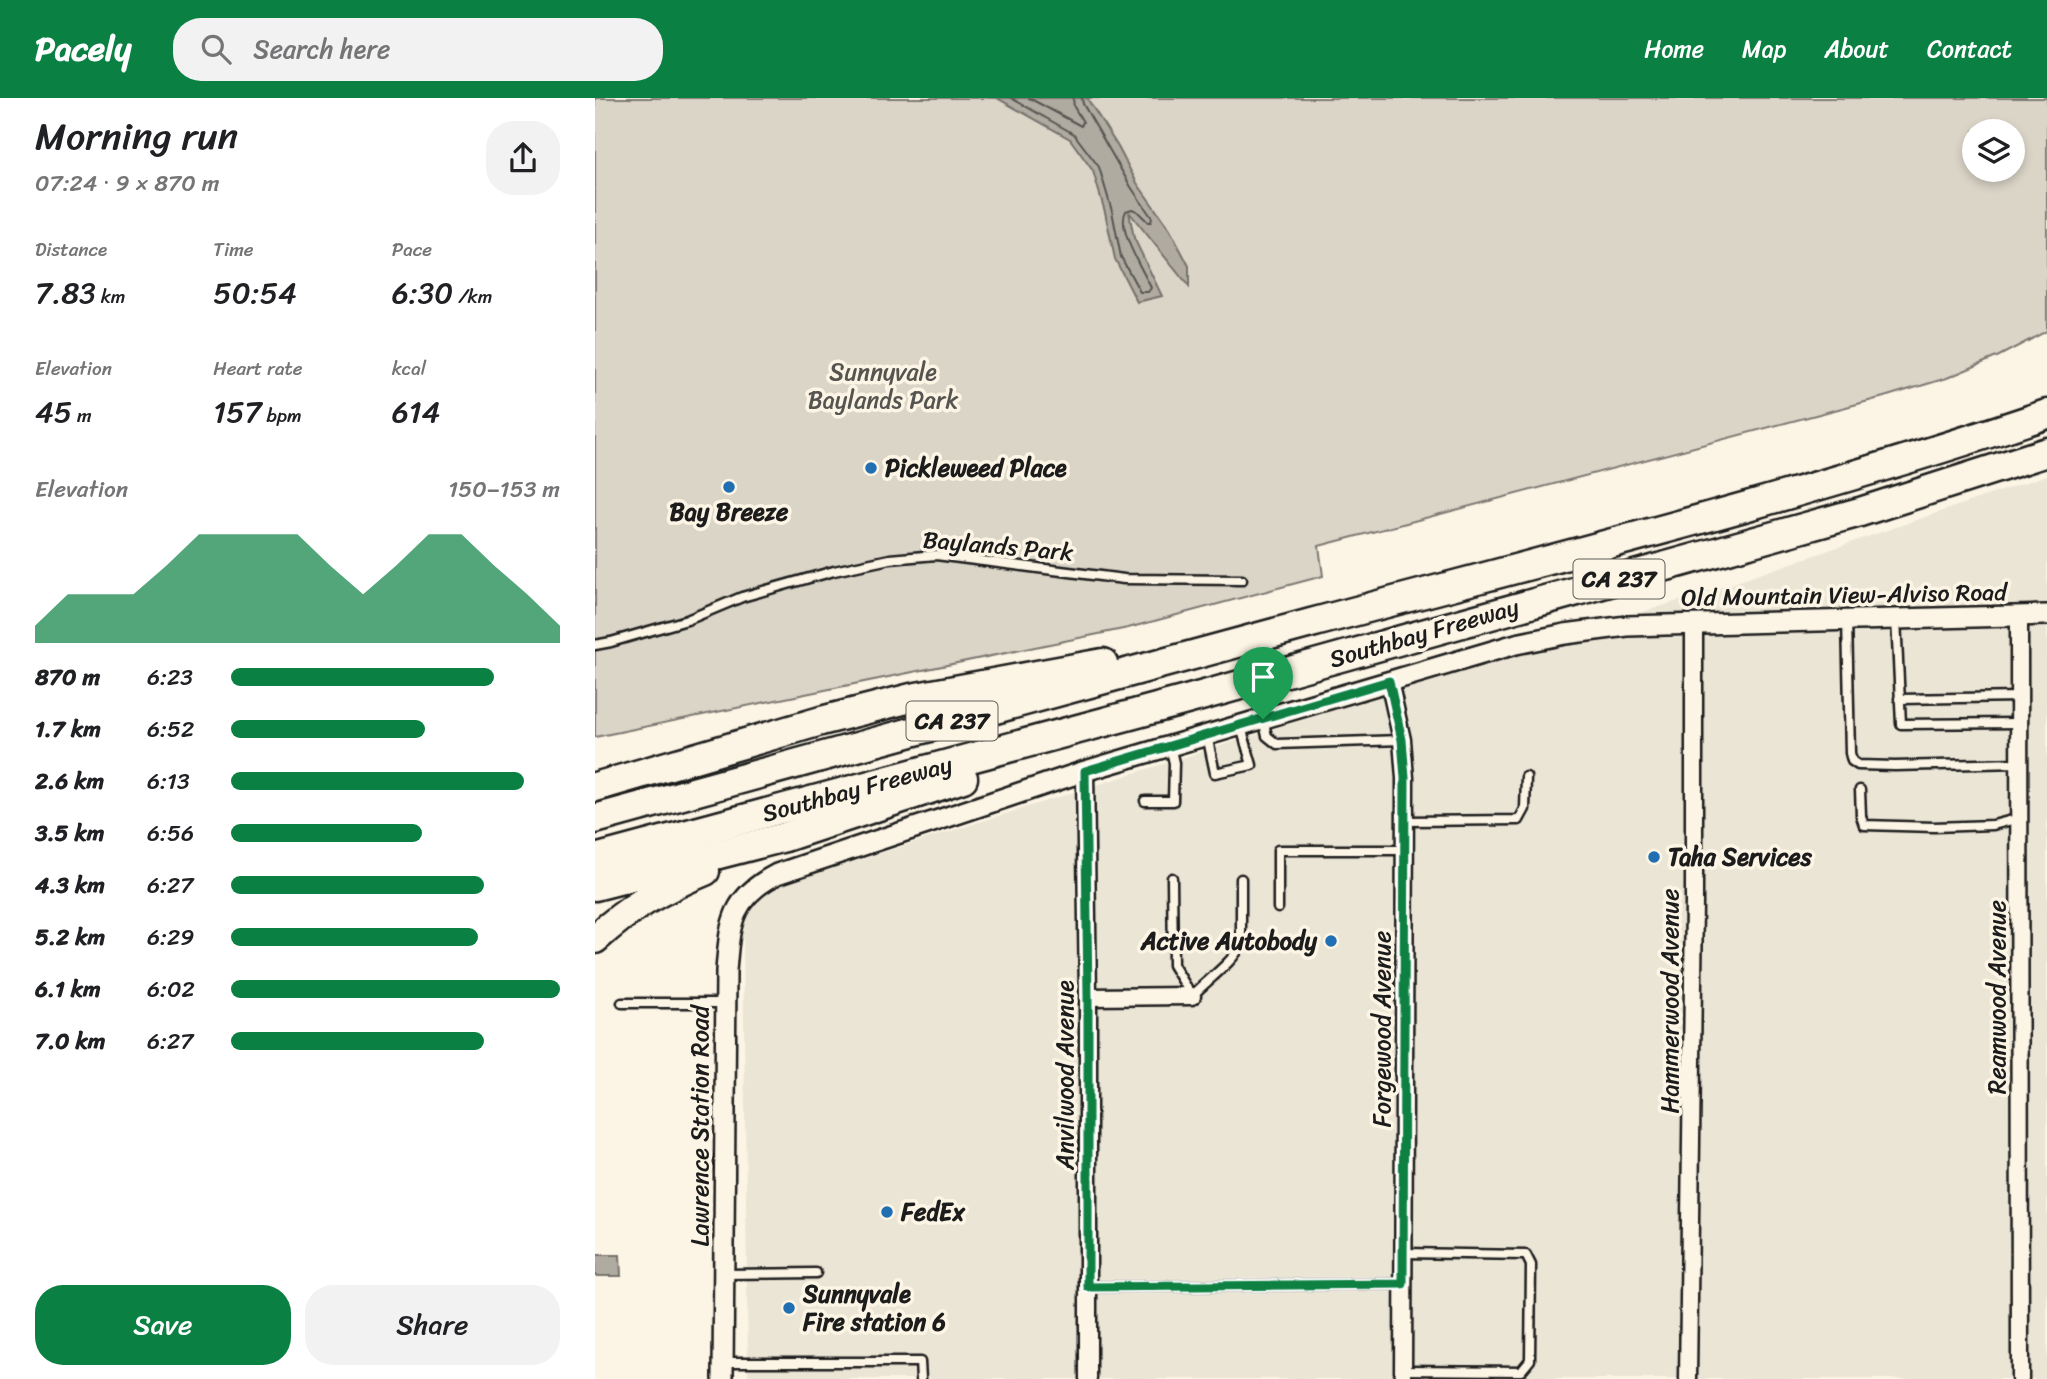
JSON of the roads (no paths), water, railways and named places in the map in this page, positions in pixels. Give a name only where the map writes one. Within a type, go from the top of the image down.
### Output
[{"type":"highway","name":"Southbay Freeway","points":[[595,819],[1308,624],[1672,528],[1832,483],[2047,414]]},
{"type":"highway","name":"Southbay Freeway","points":[[595,859],[1190,699],[1847,515],[2047,452]]},
{"type":"highway","points":[[595,766],[963,688],[1308,624]]},
{"type":"highway","points":[[595,886],[785,836],[1031,756],[1190,699]]},
{"type":"highway","points":[[595,787],[821,720]]},
{"type":"highway","points":[[595,939],[618,918],[649,896],[759,850],[785,836]]},
{"type":"street","name":"Reamwood Avenue","points":[[2019,615],[2020,1379]]},
{"type":"street","name":"Old Mountain View-Alviso Road","points":[[758,884],[777,874],[1085,771],[1516,644],[1627,626],[2047,615]]},
{"type":"street","name":"Hammerwood Avenue","points":[[1688,1379],[1694,623]]},
{"type":"street","name":"Forgewood Avenue","points":[[1389,681],[1402,740],[1405,778],[1403,1375]]},
{"type":"street","name":"Anvilwood Avenue","points":[[1085,771],[1088,1379]]},
{"type":"street","name":"Lawrence Station Road","points":[[723,1371],[725,1003],[729,930],[734,914],[758,884]]},
{"type":"street","points":[[1088,997],[1192,996]]},
{"type":"lane","name":"Baylands Park","points":[[595,645],[687,620],[742,597],[834,571],[890,559],[936,555],[1124,579],[1242,580]]},
{"type":"lane","points":[[1896,618],[1901,724],[2020,723]]},
{"type":"lane","points":[[1847,620],[1852,761],[1858,765],[1895,766],[2020,763]]},
{"type":"lane","points":[[1899,699],[2020,697]]},
{"type":"lane","points":[[1263,719],[1267,736],[1277,744],[1402,740]]},
{"type":"lane","points":[[1207,735],[1215,773],[1252,765],[1241,725]]},
{"type":"lane","points":[[1145,801],[1173,801],[1174,763],[1170,746]]},
{"type":"lane","points":[[1405,821],[1519,820],[1525,809],[1526,777]]},
{"type":"lane","points":[[1860,790],[1864,825],[1993,825],[2020,818]]},
{"type":"lane","points":[[1278,908],[1278,850],[1405,850]]},
{"type":"lane","points":[[1172,878],[1173,965],[1192,996],[1232,960],[1239,950],[1241,879]]},
{"type":"lane","points":[[622,1003],[725,1003]]},
{"type":"lane","points":[[1403,1375],[1521,1371],[1530,1360],[1531,1265],[1527,1255],[1404,1253]]},
{"type":"lane","points":[[723,1274],[816,1273]]},
{"type":"lane","points":[[1088,1287],[1403,1284]]},
{"type":"lane","points":[[723,1371],[921,1362],[921,1379]]},
{"type":"water","points":[[997,98],[1087,98],[1137,183],[1170,230],[1189,266],[1189,287],[1129,212],[1134,238],[1162,296],[1137,302],[1115,259],[1093,171],[1070,139]]},
{"type":"water","points":[[595,1255],[620,1255],[621,1276],[595,1276]]},
{"type":"place","name":"Pickleweed Place","points":[[871,468]]},
{"type":"place","name":"Bay Breeze","points":[[729,487]]},
{"type":"place","name":"Taha Services","points":[[1654,857]]},
{"type":"place","name":"Active Autobody","points":[[1331,941]]},
{"type":"place","name":"FedEx","points":[[887,1212]]},
{"type":"place","name":"Sunnyvale Fire station 6","points":[[789,1308]]},
{"type":"park label","name":"Sunnyvale Baylands Park","points":[[883,386]]}]
